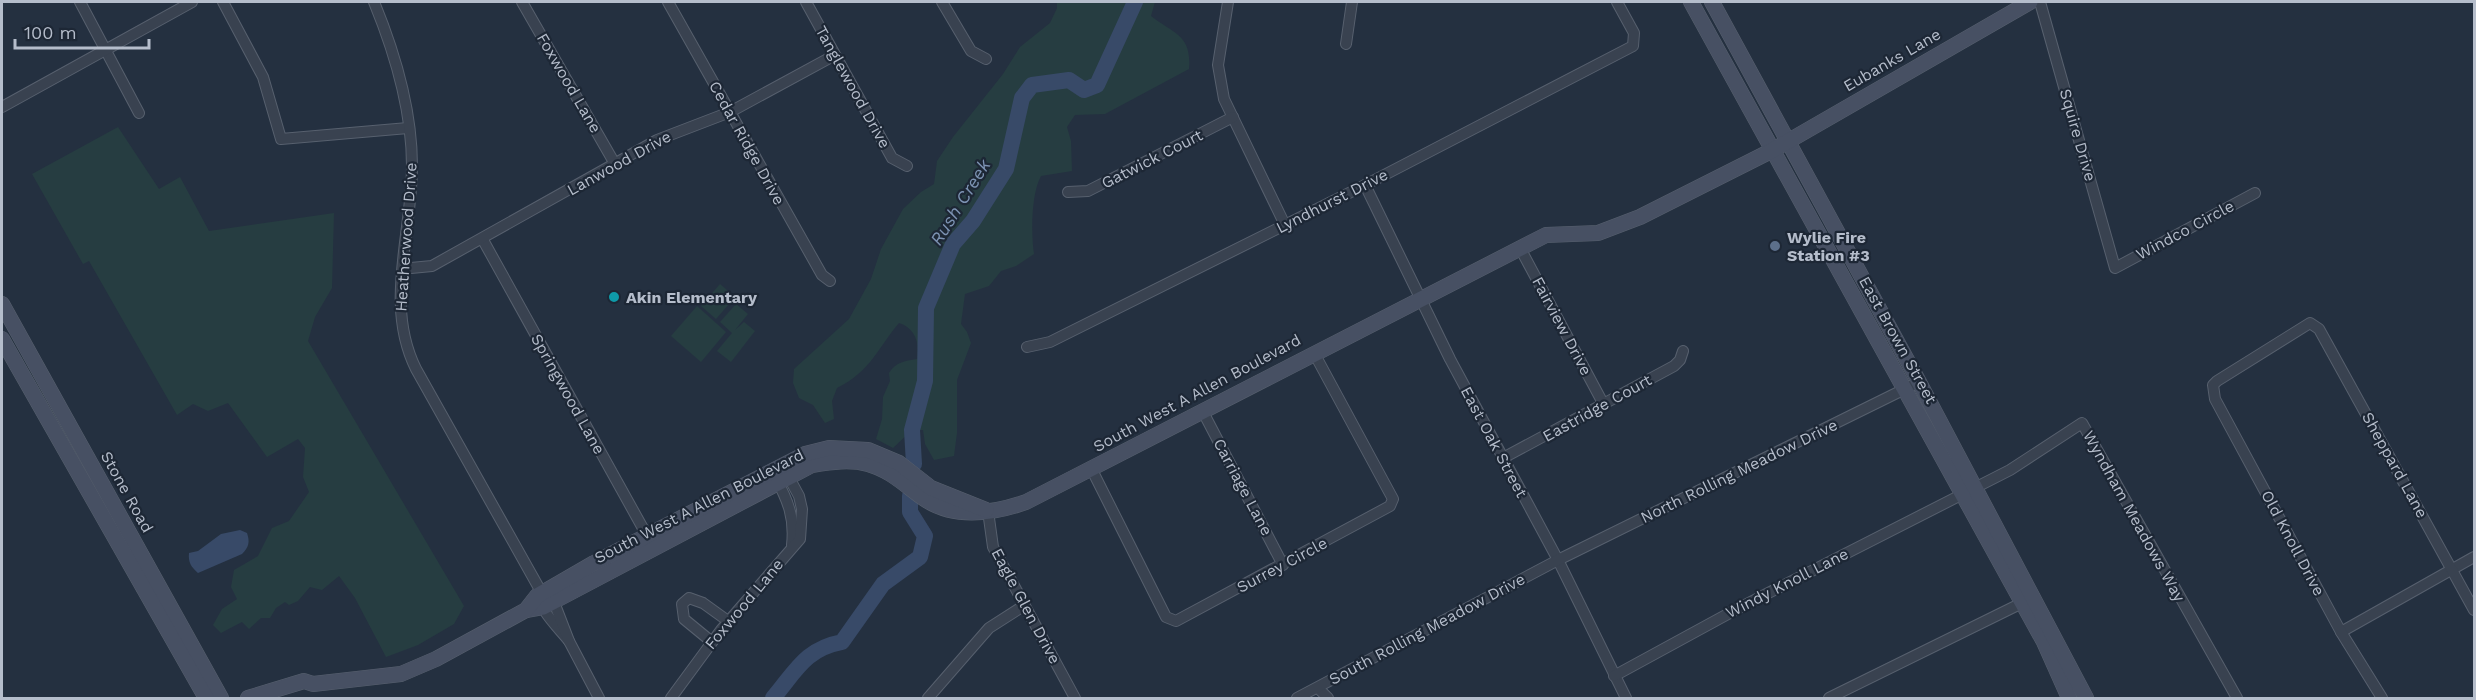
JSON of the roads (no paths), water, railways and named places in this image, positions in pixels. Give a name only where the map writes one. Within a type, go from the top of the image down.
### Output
[{"type":"main road","name":"East Brown Street","points":[[1691,2],[1904,389],[1968,490],[2028,600],[2086,699]]},
{"type":"main road","name":"East Brown Street","points":[[1712,2],[1919,382],[1968,490]]},
{"type":"main road","name":"Eubanks Lane","points":[[1520,248],[1546,235],[1608,230],[1773,150],[2030,2]]},
{"type":"main road","name":"South West A Allen Boulevard","points":[[544,596],[780,474],[805,454],[830,448],[868,450],[899,464],[936,491],[988,511],[1026,502],[1520,248]]},
{"type":"main road","name":"Stone Road","points":[[2,306],[159,602],[206,699]]},
{"type":"main road","name":"Stone Road","points":[[2,339],[159,602],[221,699]]},
{"type":"main road","points":[[248,699],[304,681],[313,684],[401,674],[436,659],[526,610],[544,596]]},
{"type":"main road","name":"East Brown Street","points":[[2028,600],[2069,699]]},
{"type":"main road","points":[[278,699],[308,690],[313,684]]},
{"type":"street","points":[[80,2],[140,113]]},
{"type":"street","points":[[2,108],[192,2]]},
{"type":"street","points":[[223,2],[263,77],[281,140],[408,128]]},
{"type":"street","name":"Heatherwood Drive","points":[[374,2],[398,70],[408,128],[411,198],[400,286],[400,313],[413,362],[599,699]]},
{"type":"street","name":"Foxwood Lane","points":[[522,2],[615,164]]},
{"type":"street","name":"Cedar Ridge Drive","points":[[668,2],[822,275],[830,281]]},
{"type":"street","name":"Tanglewood Drive","points":[[806,2],[892,158],[907,166]]},
{"type":"street","points":[[942,2],[971,51],[986,59]]},
{"type":"street","points":[[1228,2],[1218,65],[1224,99],[1285,225]]},
{"type":"street","points":[[1346,44],[1352,2]]},
{"type":"street","name":"Lyndhurst Drive","points":[[1027,346],[1050,342],[1365,185],[1633,46],[1634,33],[1617,2]]},
{"type":"street","name":"Squire Drive","points":[[2040,2],[2115,268]]},
{"type":"street","name":"Lanwood Drive","points":[[404,265],[411,268],[432,266],[483,240],[615,164],[690,125],[730,112],[835,55]]},
{"type":"street","name":"Gatwick Court","points":[[1068,192],[1088,191],[1233,117]]},
{"type":"street","name":"East Oak Street","points":[[1365,185],[1420,298],[1558,560],[1626,699]]},
{"type":"street","name":"Windco Circle","points":[[2115,268],[2255,193]]},
{"type":"street","name":"Springwood Lane","points":[[483,240],[651,542]]},
{"type":"street","name":"Fairview Drive","points":[[1520,248],[1604,405]]},
{"type":"street","name":"Old Knoll Drive","points":[[2310,323],[2226,373],[2213,385],[2215,399],[2342,633],[2382,699]]},
{"type":"street","name":"Sheppard Lane","points":[[2310,323],[2324,335],[2475,610]]},
{"type":"street","name":"Eastridge Court","points":[[1503,458],[1674,366],[1680,360],[1683,351]]},
{"type":"street","name":"Surrey Circle","points":[[1091,468],[1166,617],[1171,621],[1176,621],[1284,565],[1382,512],[1390,506],[1394,499],[1314,352]]},
{"type":"street","name":"North Rolling Meadow Drive","points":[[1558,560],[1919,382]]},
{"type":"street","name":"Carriage Lane","points":[[1202,410],[1284,565]]},
{"type":"street","name":"Wyndham Meadows Way","points":[[1968,490],[2030,458],[2082,423],[2236,699]]},
{"type":"street","name":"Foxwood Lane","points":[[671,699],[728,621],[791,548],[794,526],[780,474]]},
{"type":"street","name":"Windy Knoll Lane","points":[[1614,676],[1737,609],[1968,490]]},
{"type":"street","name":"Eagle Glen Drive","points":[[988,511],[989,533],[993,547],[1076,699]]},
{"type":"street","points":[[2342,633],[2475,557]]},
{"type":"street","name":"South Rolling Meadow Drive","points":[[1297,699],[1558,560]]},
{"type":"street","points":[[712,642],[684,619],[682,604],[689,598],[703,603],[728,621]]},
{"type":"street","points":[[1829,699],[2028,600]]},
{"type":"street","points":[[928,699],[988,628],[1025,605]]},
{"type":"street","points":[[1318,688],[1328,699]]},
{"type":"water","points":[[240,530],[247,533],[248,539],[247,547],[242,554],[198,573],[194,569],[189,553],[198,551],[221,534]]},
{"type":"waterway","name":"Rush Creek","points":[[914,464],[912,430],[925,381],[926,308],[953,244],[973,221],[1006,169],[1022,98],[1032,85],[1069,80],[1084,90],[1097,85],[1135,2]]},
{"type":"waterway","name":"Rush Creek","points":[[773,698],[802,662],[819,650],[842,642],[883,584],[920,557],[925,536],[910,512],[910,496]]},
{"type":"place","name":"Wylie Fire Station #3","points":[[1775,246]]},
{"type":"place","name":"Akin Elementary","points":[[614,297]]}]
